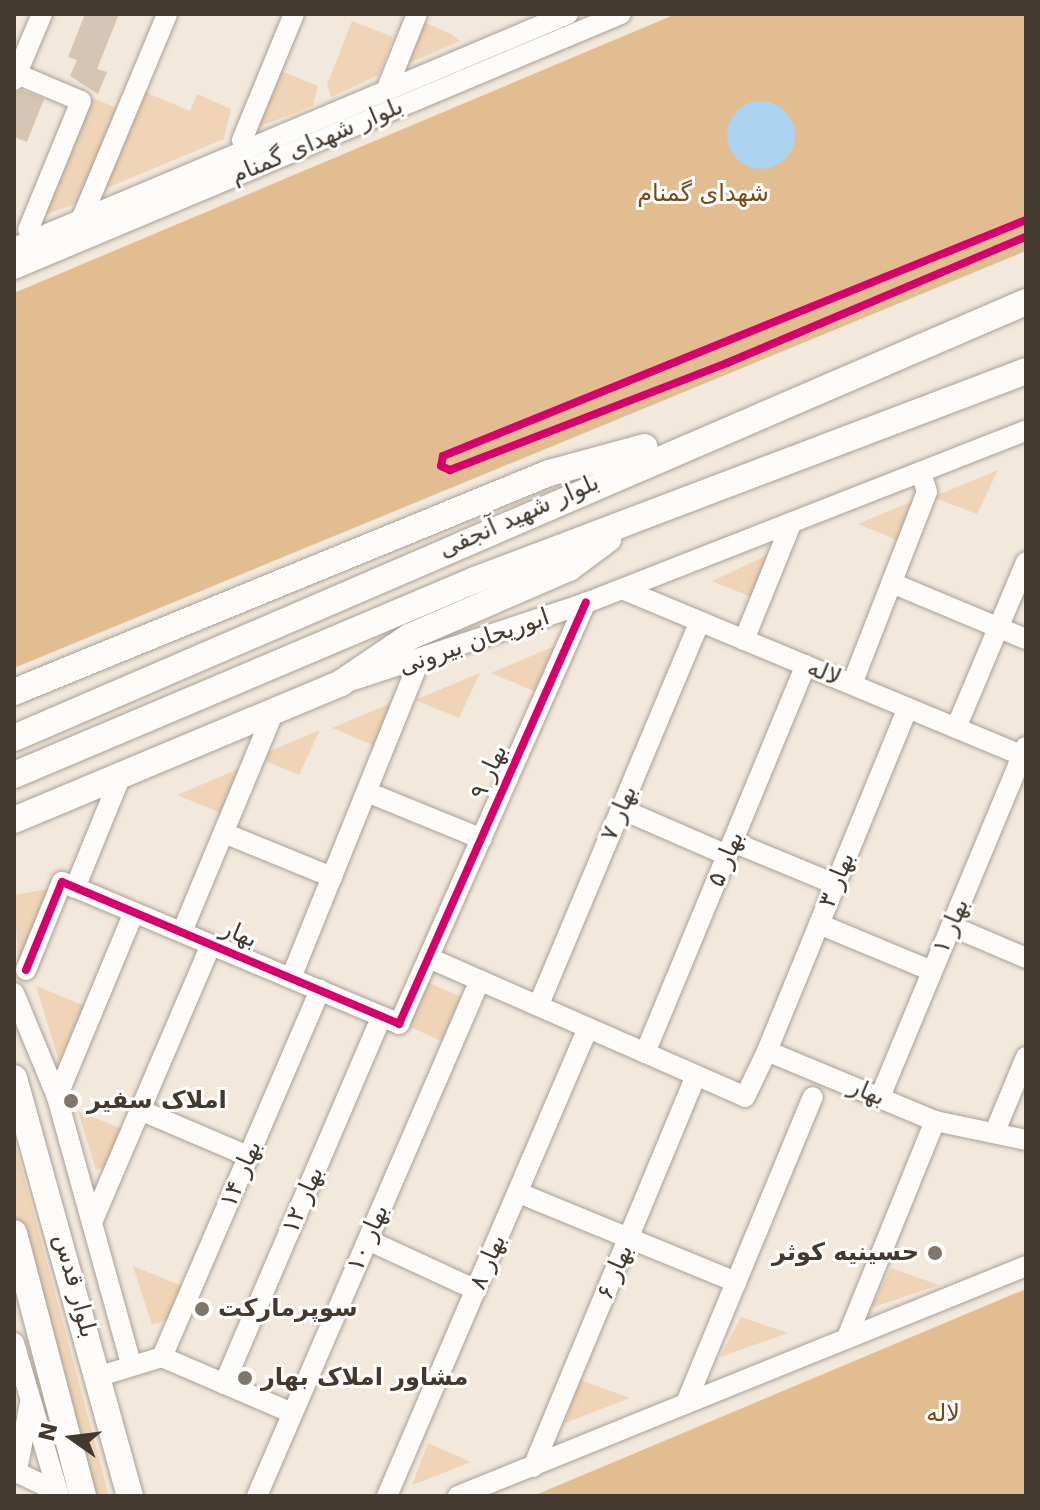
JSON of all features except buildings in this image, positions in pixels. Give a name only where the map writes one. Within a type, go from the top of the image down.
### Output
[{"type":"main road","name":"بلوار شهید آنجفی","points":[[14,738],[730,424],[1026,302]]},
{"type":"main road","name":"بلوار شهید آنجفی","points":[[14,775],[633,520],[1026,371]]},
{"type":"main road","points":[[14,692],[549,473],[730,424]]},
{"type":"main road","points":[[341,683],[409,637],[569,568],[633,520]]},
{"type":"main road","name":"ابوریحان بیرونی","points":[[17,817],[341,683]]},
{"type":"main road","name":"بلوار قدس","points":[[14,1078],[100,1376],[130,1496]]},
{"type":"main road","name":"بلوار قدس","points":[[14,1233],[66,1495]]},
{"type":"street","points":[[18,235],[81,101],[15,77],[42,14]]},
{"type":"street","points":[[84,212],[167,14]]},
{"type":"street","points":[[242,140],[294,14]]},
{"type":"street","points":[[84,212],[242,140],[388,85],[417,14]]},
{"type":"street","name":"بلوار شهدای گمنام","points":[[18,235],[84,212],[388,85],[568,14]]},
{"type":"street","name":"بلوار شهدای گمنام","points":[[14,269],[621,14]]},
{"type":"street","name":"ابوریحان بیرونی","points":[[341,683],[418,664],[586,603],[1026,431]]},
{"type":"street","points":[[852,684],[927,492],[921,472]]},
{"type":"street","points":[[744,640],[792,522]]},
{"type":"street","points":[[956,728],[1026,562]]},
{"type":"street","points":[[892,583],[1026,639]]},
{"type":"street","name":"لاله","points":[[622,589],[956,728],[1025,753]]},
{"type":"street","name":"بهار ۹","points":[[390,1020],[429,958],[586,603]]},
{"type":"street","name":"بهار ۷","points":[[539,1004],[700,621]]},
{"type":"street","points":[[291,978],[418,664]]},
{"type":"street","name":"بهار ۵","points":[[645,1053],[806,665]]},
{"type":"street","name":"بهار ۳","points":[[767,1051],[908,708]]},
{"type":"street","points":[[182,932],[274,711]]},
{"type":"street","name":"بهار ۱","points":[[880,1097],[1025,753]]},
{"type":"street","points":[[26,970],[122,773]]},
{"type":"street","points":[[367,792],[482,839]]},
{"type":"street","points":[[621,809],[835,884]]},
{"type":"street","points":[[224,833],[332,877]]},
{"type":"street","name":"بهار","points":[[69,885],[390,1020]]},
{"type":"street","points":[[57,1097],[134,912]]},
{"type":"street","points":[[819,924],[932,971]]},
{"type":"street","points":[[951,926],[1026,958]]},
{"type":"street","points":[[93,1220],[211,945]]},
{"type":"street","points":[[429,958],[745,1097],[767,1051]]},
{"type":"street","name":"بهار ۱۰","points":[[257,1496],[480,980]]},
{"type":"street","name":"بهار ۱۴","points":[[162,1357],[320,990]]},
{"type":"street","points":[[14,993],[57,1097],[131,1364]]},
{"type":"street","name":"بهار ۱۲","points":[[224,1384],[390,1020]]},
{"type":"street","name":"بهار ۸","points":[[387,1496],[588,1028]]},
{"type":"street","name":"بهار","points":[[767,1051],[935,1121],[996,1129],[1026,1140]]},
{"type":"street","points":[[996,1129],[1026,1057]]},
{"type":"street","name":"بهار ۶","points":[[533,1467],[696,1076]]},
{"type":"street","points":[[686,1403],[813,1097]]},
{"type":"street","points":[[140,1110],[248,1156]]},
{"type":"street","points":[[848,1335],[935,1121]]},
{"type":"street","points":[[519,1193],[736,1282]]},
{"type":"street","points":[[368,1240],[476,1290]]},
{"type":"street","points":[[458,1496],[848,1335],[1026,1266]]},
{"type":"street","points":[[15,1347],[66,1495]]},
{"type":"street","points":[[100,1376],[162,1357],[292,1413]]},
{"type":"street","points":[[31,1398],[15,1470],[66,1495]]},
{"type":"shaded area","points":[[352,21],[393,37],[379,75],[331,97],[327,85]]},
{"type":"shaded area","points":[[421,21],[451,34],[460,41],[409,63]]},
{"type":"shaded area","points":[[276,69],[318,86],[313,106],[258,127],[253,125]]},
{"type":"shaded area","points":[[138,89],[190,111],[197,94],[231,109],[224,139],[95,193]]},
{"type":"shaded area","points":[[92,98],[117,108],[78,203],[44,215]]},
{"type":"shaded area","points":[[998,470],[977,514],[933,497]]},
{"type":"shaded area","points":[[918,499],[902,542],[858,524]]},
{"type":"shaded area","points":[[774,552],[756,599],[712,581]]},
{"type":"shaded area","points":[[555,646],[534,691],[491,673]]},
{"type":"shaded area","points":[[480,673],[459,718],[415,700]]},
{"type":"shaded area","points":[[396,701],[375,746],[332,728]]},
{"type":"shaded area","points":[[320,730],[299,775],[256,757]]},
{"type":"shaded area","points":[[241,768],[221,813],[177,795]]},
{"type":"shaded area","points":[[53,888],[19,971],[14,895]]},
{"type":"shaded area","points":[[427,982],[461,997],[441,1041],[407,1026]]},
{"type":"shaded area","points":[[36,986],[85,1006],[59,1061]]},
{"type":"shaded area","points":[[78,1111],[127,1131],[113,1164],[96,1170]]},
{"type":"shaded area","points":[[14,1140],[109,1496],[87,1496],[14,1213]]},
{"type":"shaded area","points":[[133,1266],[182,1286],[168,1319],[152,1325]]},
{"type":"shaded area","points":[[891,1268],[939,1285],[871,1308]]},
{"type":"shaded area","points":[[741,1317],[788,1333],[720,1357]]},
{"type":"shaded area","points":[[580,1380],[630,1398],[565,1423]]},
{"type":"shaded area","points":[[428,1443],[471,1462],[412,1485]]},
{"type":"green space","name":"شهدای گمنام","points":[[676,14],[1026,14],[1026,251],[14,668],[14,293]]},
{"type":"green space","name":"لاله","points":[[1026,1289],[1026,1496],[533,1496]]},
{"type":"water","points":[[761,101],[774,103],[785,111],[793,122],[793,148],[785,159],[774,167],[761,169],[748,167],[737,159],[729,148],[727,135],[729,122],[737,111],[748,103]]},
{"type":"cycle path","points":[[1026,220],[443,456],[441,466],[450,470],[727,363],[1026,237]]},
{"type":"cycle path","points":[[26,970],[62,882],[399,1024],[586,603]]},
{"type":"place","name":"املاک سفیر","points":[[71,1101]]},
{"type":"place","name":"حسینیه کوثر","points":[[935,1253]]},
{"type":"place","name":"سوپرمارکت","points":[[202,1309]]},
{"type":"place","name":"مشاور املاک بهار","points":[[245,1378]]}]
